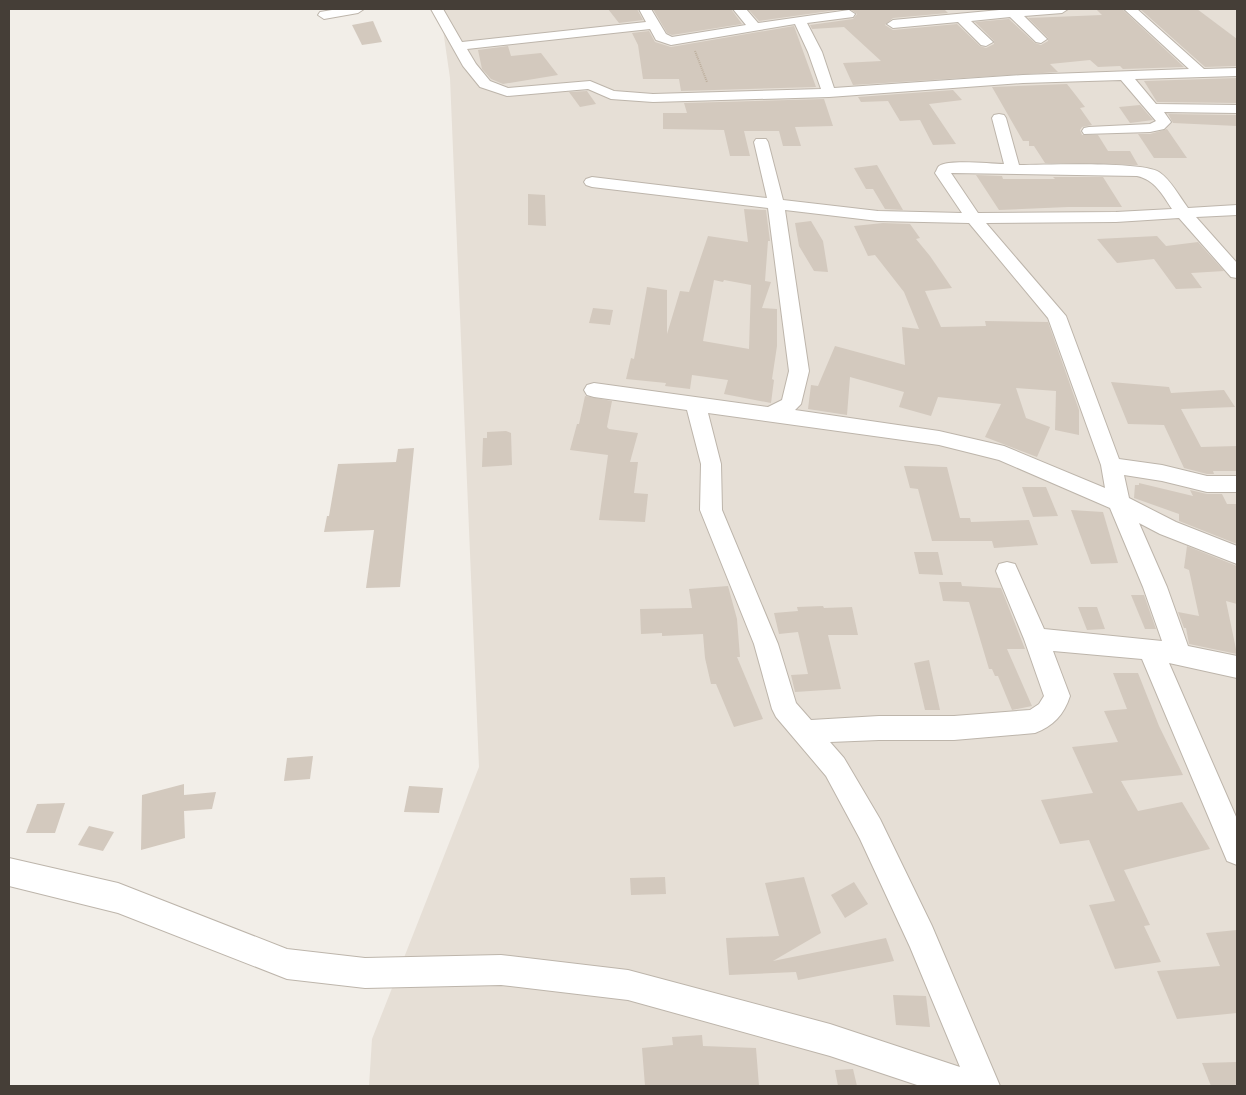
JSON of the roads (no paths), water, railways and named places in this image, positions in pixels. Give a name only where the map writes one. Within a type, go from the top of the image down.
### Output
[{"type":"street","points":[[324,15],[358,9]]},
{"type":"street","points":[[437,9],[470,66],[485,84],[507,92],[590,86],[611,96],[653,98],[828,93],[1124,74],[1237,72]]},
{"type":"street","points":[[645,9],[661,37],[666,40],[690,39],[799,20],[849,14]]},
{"type":"street","points":[[739,9],[755,27]]},
{"type":"street","points":[[893,24],[1062,9]]},
{"type":"street","points":[[1130,9],[1201,72]]},
{"type":"street","points":[[1012,12],[1041,39]]},
{"type":"street","points":[[960,17],[986,42]]},
{"type":"street","points":[[799,20],[815,52],[828,93]]},
{"type":"street","points":[[458,46],[654,25]]},
{"type":"street","points":[[1089,131],[1159,126],[1164,122],[1124,74]]},
{"type":"street","points":[[1153,108],[1237,109]]},
{"type":"street","points":[[999,118],[1013,169]]},
{"type":"street","points":[[761,142],[776,204],[799,370],[791,404],[770,414]]},
{"type":"street","points":[[1178,655],[1155,587],[1119,503],[1111,465],[1057,316],[974,219],[943,173],[944,170],[948,168],[1137,171],[1151,174],[1161,181],[1184,214],[1237,273]]},
{"type":"street","points":[[592,182],[878,216],[974,219],[1184,214],[1237,210]]},
{"type":"street","points":[[594,390],[939,438],[1004,454],[1119,503],[1168,528],[1237,554]]},
{"type":"street","points":[[696,404],[711,464],[711,510],[766,644],[785,709],[835,767],[870,829],[921,937],[984,1086]]},
{"type":"street","points":[[1111,465],[1162,473],[1207,484],[1237,484]]},
{"type":"street","points":[[804,732],[879,728],[954,728],[1036,721],[1048,712],[1055,703],[1057,696],[1036,639],[1007,571]]},
{"type":"street","points":[[1036,639],[1150,649],[1237,667]]},
{"type":"street","points":[[1150,649],[1237,852]]},
{"type":"street","points":[[9,872],[118,898],[287,964],[366,973],[501,970],[628,986],[830,1040],[968,1086]]}]
